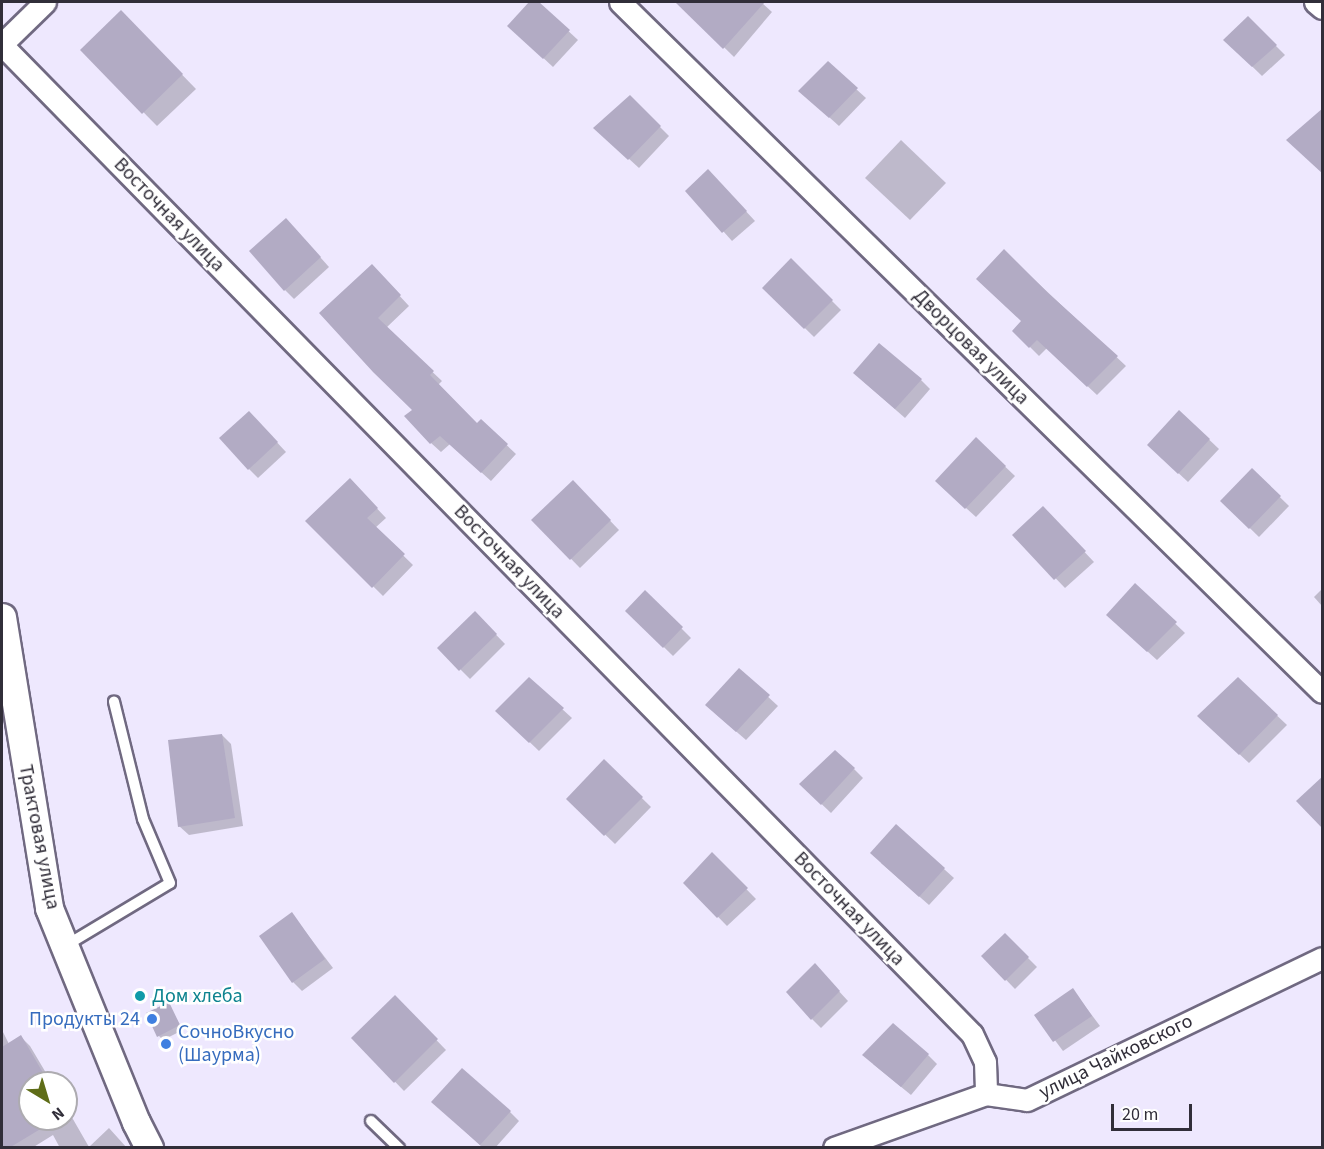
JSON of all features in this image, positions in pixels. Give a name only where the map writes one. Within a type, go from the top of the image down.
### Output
[{"type":"street","points":[[2,44],[45,2]]},
{"type":"street","name":"Дворцовая улица","points":[[620,2],[1323,692]]},
{"type":"street","points":[[1315,2],[1323,8]]},
{"type":"street","name":"Восточная улица","points":[[2,44],[972,1034],[985,1062],[986,1094]]},
{"type":"street","name":"Трактовая улица","points":[[2,617],[5,666],[49,908],[141,1135],[149,1148]]},
{"type":"street","name":"улица Чайковского","points":[[834,1148],[986,1094],[1027,1100],[1323,958]]},
{"type":"lane","points":[[65,946],[170,883],[143,819],[114,702]]},
{"type":"lane","points":[[371,1121],[399,1148]]},
{"type":"building","points":[[529,2],[539,2],[570,30],[543,59],[507,26]]},
{"type":"building","points":[[675,2],[765,2],[723,49]]},
{"type":"building","points":[[121,10],[183,74],[142,114],[80,50]]},
{"type":"building","points":[[1248,16],[1277,45],[1252,67],[1223,40]]},
{"type":"building","points":[[828,61],[858,88],[829,118],[798,91]]},
{"type":"building","points":[[630,95],[661,126],[628,160],[593,128]]},
{"type":"building","points":[[1323,108],[1323,174],[1286,140]]},
{"type":"building","points":[[708,169],[747,211],[722,233],[685,191]]},
{"type":"building","points":[[286,218],[321,257],[284,291],[249,251]]},
{"type":"building","points":[[1004,249],[1048,293],[1118,356],[1087,387],[1037,340],[1029,348],[1012,331],[1021,321],[976,279]]},
{"type":"building","points":[[791,258],[833,300],[804,329],[762,288]]},
{"type":"building","points":[[372,264],[401,295],[378,318],[434,371],[430,375],[477,423],[481,419],[508,444],[481,473],[440,436],[430,444],[404,416],[412,410],[373,372],[319,313]]},
{"type":"building","points":[[879,343],[922,379],[895,409],[853,373]]},
{"type":"building","points":[[1179,410],[1210,439],[1178,474],[1147,445]]},
{"type":"building","points":[[249,411],[278,442],[248,470],[219,438]]},
{"type":"building","points":[[976,437],[1006,466],[965,509],[935,481]]},
{"type":"building","points":[[1252,468],[1281,496],[1249,529],[1220,501]]},
{"type":"building","points":[[350,478],[378,508],[367,518],[405,554],[372,588],[305,521]]},
{"type":"building","points":[[573,480],[611,520],[570,560],[531,520]]},
{"type":"building","points":[[1043,506],[1086,551],[1054,580],[1012,535]]},
{"type":"building","points":[[1135,583],[1177,622],[1147,652],[1106,615]]},
{"type":"building","points":[[645,590],[683,627],[663,648],[625,611]]},
{"type":"building","points":[[475,611],[497,634],[459,671],[437,648]]},
{"type":"building","points":[[739,668],[770,695],[736,732],[705,705]]},
{"type":"building","points":[[529,677],[564,708],[529,743],[495,711]]},
{"type":"building","points":[[1238,677],[1278,715],[1239,755],[1197,716]]},
{"type":"building","points":[[222,734],[235,818],[178,827],[168,740]]},
{"type":"building","points":[[835,750],[855,768],[821,805],[799,784]]},
{"type":"building","points":[[604,759],[643,797],[604,836],[566,799]]},
{"type":"building","points":[[1323,776],[1323,829],[1296,801]]},
{"type":"building","points":[[896,824],[945,868],[919,897],[870,853]]},
{"type":"building","points":[[712,852],[748,888],[717,918],[683,883]]},
{"type":"building","points":[[292,912],[325,959],[292,983],[259,936]]},
{"type":"building","points":[[1005,933],[1029,957],[1005,981],[981,956]]},
{"type":"building","points":[[815,963],[840,991],[811,1020],[786,992]]},
{"type":"building","points":[[1073,988],[1092,1016],[1053,1042],[1034,1015]]},
{"type":"building","points":[[395,995],[438,1039],[394,1083],[351,1038]]},
{"type":"building","points":[[169,1002],[180,1025],[157,1037],[146,1013]]},
{"type":"building","points":[[893,1023],[929,1054],[901,1087],[862,1055]]},
{"type":"building","points":[[21,1035],[42,1071],[18,1071],[18,1131],[37,1131],[9,1148],[2,1148],[2,1047]]},
{"type":"building","points":[[462,1068],[511,1111],[480,1145],[431,1102]]},
{"type":"place","name":"Дом хлеба","points":[[140,996]]},
{"type":"place","name":"Продукты 24","points":[[152,1019]]},
{"type":"place","name":"СочноВкусно (Шаурма)","points":[[166,1044]]}]
